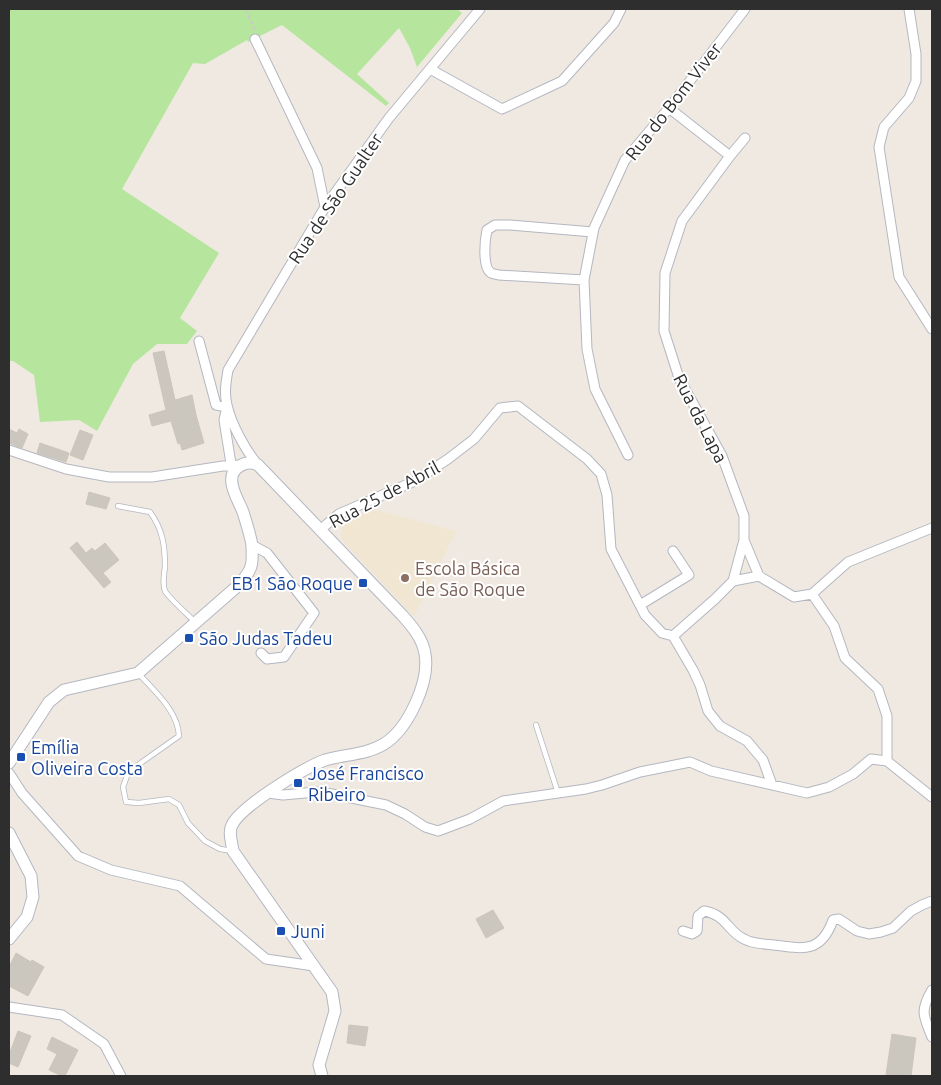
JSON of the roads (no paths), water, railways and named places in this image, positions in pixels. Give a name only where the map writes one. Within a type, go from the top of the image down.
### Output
[{"type":"street","name":"Rua de São Gualter","points":[[238,466],[236,428],[227,407],[225,391],[228,370],[325,207],[389,118],[480,9]]},
{"type":"street","points":[[430,69],[502,108],[562,81],[614,22],[621,9]]},
{"type":"street","name":"Rua do Bom Viver","points":[[628,456],[596,389],[587,349],[584,280],[594,228],[625,160],[669,108],[745,9]]},
{"type":"street","points":[[909,9],[916,54],[916,81],[909,98],[884,127],[879,146],[900,277],[932,329]]},
{"type":"street","points":[[254,40],[317,168],[325,207]]},
{"type":"street","points":[[669,108],[730,156]]},
{"type":"street","name":"Rua da Lapa","points":[[744,540],[744,516],[722,456],[678,378],[664,331],[665,273],[682,221],[745,138]]},
{"type":"street","points":[[584,280],[499,275],[490,272],[486,267],[487,230],[495,225],[510,225],[593,232]]},
{"type":"street","points":[[199,341],[216,406],[227,407]]},
{"type":"street","name":"Rua 25 de Abril","points":[[321,529],[339,514],[415,481],[474,439],[500,408],[518,406],[587,459],[601,474],[607,495],[610,549],[645,615],[662,633],[673,636],[693,670],[708,711],[720,726],[747,741],[763,760],[772,785]]},
{"type":"street","name":"Rua de São Gualter","points":[[227,407],[224,420],[230,456],[238,466]]},
{"type":"street","points":[[9,450],[66,469],[109,477],[152,477],[238,466],[321,529],[411,624],[419,637],[425,653],[426,669],[422,688],[406,722],[396,734],[385,744],[372,750],[327,760],[308,768],[239,814],[230,826],[233,851],[332,992],[335,1011],[319,1065],[322,1076]]},
{"type":"street","points":[[9,763],[49,702],[64,690],[138,673],[241,583],[251,567],[252,545],[242,511],[233,490],[232,483],[238,466]]},
{"type":"street","points":[[744,540],[759,576],[794,597],[812,594],[848,562],[932,528]]},
{"type":"street","points":[[673,636],[733,581],[744,540]]},
{"type":"street","points":[[252,545],[267,553],[314,613],[284,656],[267,659],[261,653]]},
{"type":"street","points":[[640,605],[689,575],[673,551]]},
{"type":"street","points":[[733,581],[759,576]]},
{"type":"street","points":[[812,594],[834,626],[845,658],[878,689],[887,716],[887,761]]},
{"type":"street","points":[[268,793],[283,795],[316,792],[386,804],[425,828],[438,831],[470,819],[503,801],[594,787],[640,772],[690,762],[711,771],[807,793],[829,787],[853,774],[871,759],[887,761],[932,797]]},
{"type":"street","points":[[9,773],[22,793],[78,856],[111,870],[180,886],[266,959],[314,966]]},
{"type":"street","points":[[9,833],[30,876],[33,897],[27,917],[10,935]]},
{"type":"street","points":[[683,931],[692,934],[698,931],[698,916],[704,911],[713,912],[720,916],[735,933],[743,939],[754,943],[797,948],[812,947],[822,940],[833,920],[839,918],[857,930],[869,934],[881,932],[892,928],[911,910],[922,904],[932,902]]},
{"type":"street","points":[[932,990],[926,1000],[923,1011],[932,1037]]},
{"type":"street","points":[[9,1007],[62,1015],[104,1044],[121,1076]]},
{"type":"lane","points":[[118,506],[150,512],[158,523],[165,558],[164,585],[166,592],[196,623]]},
{"type":"lane","points":[[138,673],[167,704],[179,726],[179,736],[128,773],[123,787],[126,802],[139,804],[169,799],[178,805],[188,823],[205,841],[220,849],[233,851]]},
{"type":"lane","points":[[536,725],[558,793]]},
{"type":"place","name":"Escola Básica de São Roque","points":[[405,578]]},
{"type":"place","name":"EB1 São Roque","points":[[363,583]]},
{"type":"place","name":"São Judas Tadeu","points":[[189,638]]},
{"type":"place","name":"Emília Oliveira Costa","points":[[21,757]]},
{"type":"place","name":"José Francisco Ribeiro","points":[[298,783]]},
{"type":"place","name":"Juni","points":[[281,931]]}]
